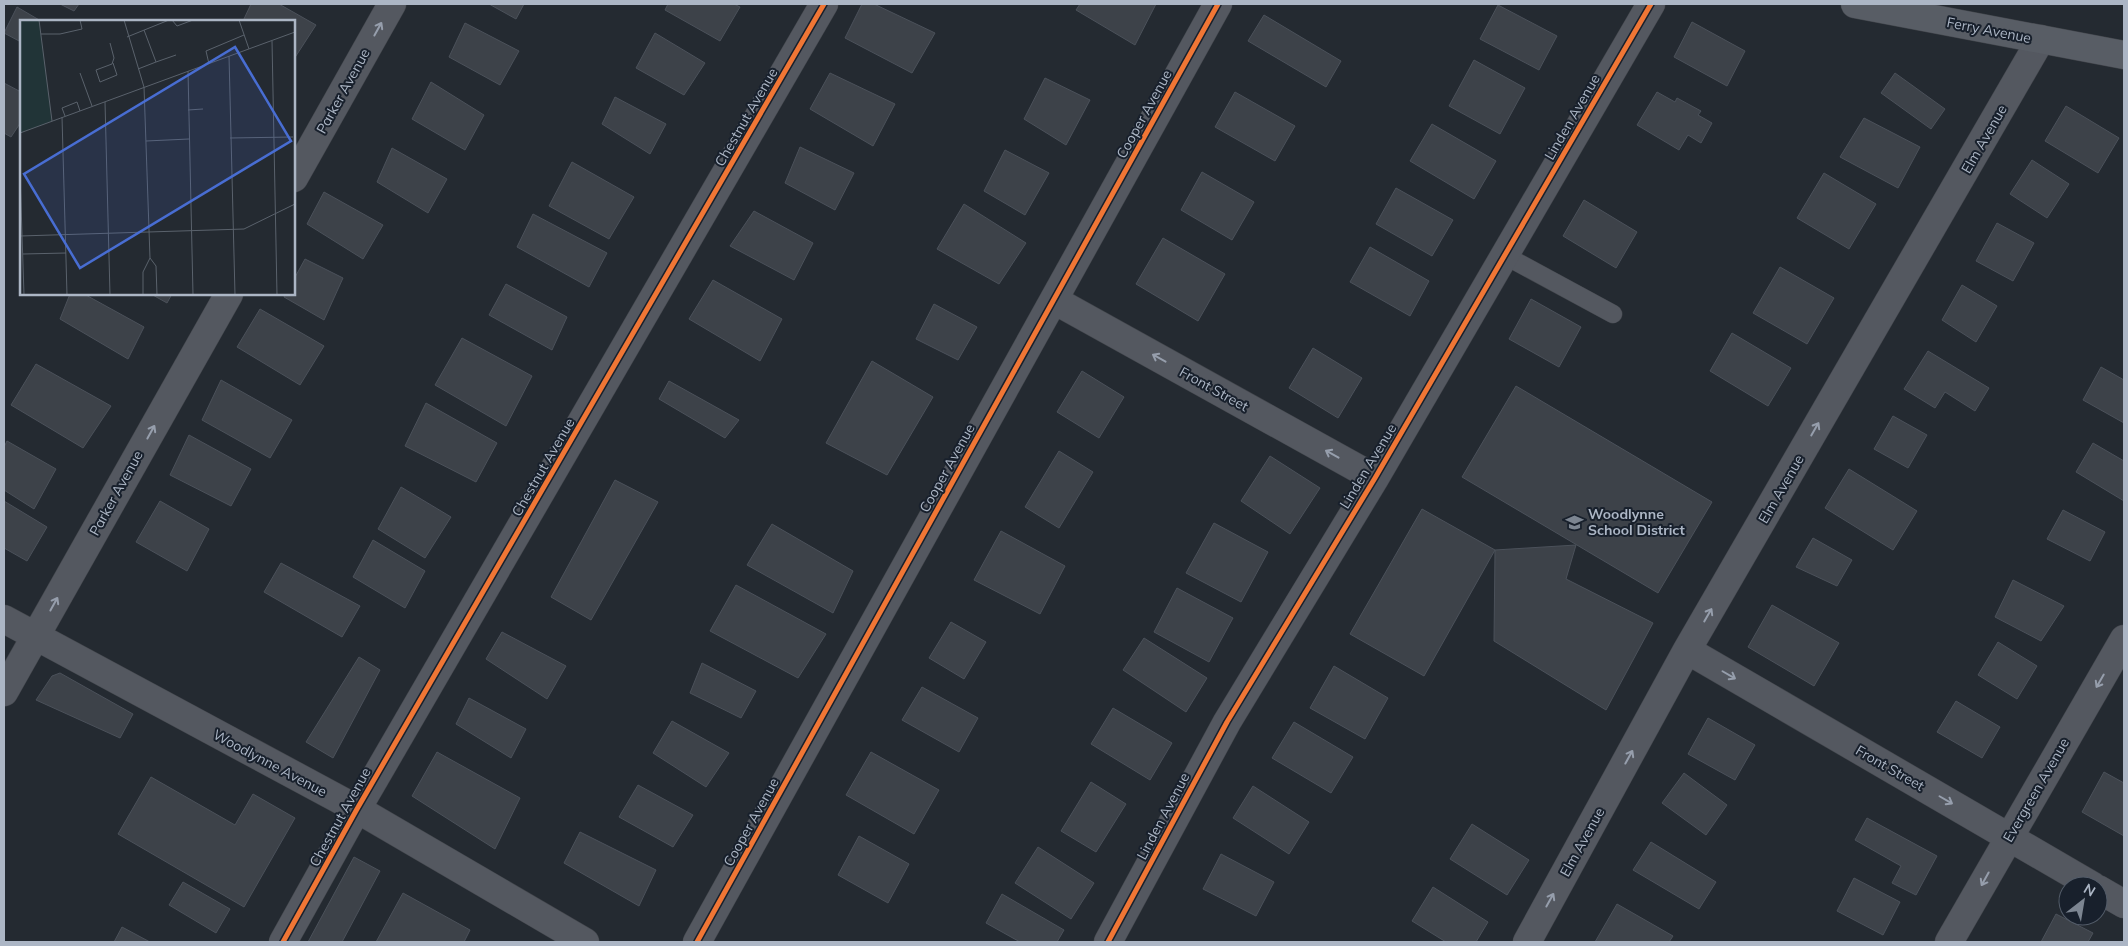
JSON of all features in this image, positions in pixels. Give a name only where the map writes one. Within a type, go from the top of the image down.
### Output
[{"type":"main road","name":"Ferry Avenue","points":[[1859,4],[2124,56]]},
{"type":"street","name":"Parker Avenue","points":[[295,176],[392,4]]},
{"type":"street","name":"Chestnut Avenue","points":[[283,942],[357,809],[824,4]]},
{"type":"street","name":"Cooper Avenue","points":[[696,942],[1218,4]]},
{"type":"street","name":"Linden Avenue","points":[[1108,942],[1227,722],[1374,478],[1652,4]]},
{"type":"street","name":"Elm Avenue","points":[[1527,942],[1687,650],[2041,40]]},
{"type":"street","name":"Parker Avenue","points":[[4,692],[228,295]]},
{"type":"street","name":"Front Street","points":[[1054,300],[1374,478]]},
{"type":"street","name":"Woodlynne Avenue","points":[[4,619],[357,809],[586,942]]},
{"type":"street","name":"Evergreen Avenue","points":[[1950,942],[2124,639]]},
{"type":"street","name":"Front Street","points":[[1687,650],[2076,876]]},
{"type":"street","points":[[2108,895],[2124,904]]},
{"type":"lane","points":[[1504,256],[1613,314]]},
{"type":"building","points":[[60,4],[79,4],[74,11]]},
{"type":"building","points":[[251,4],[279,4],[316,25],[295,57],[295,20],[243,20]]},
{"type":"building","points":[[489,4],[524,4],[516,19]]},
{"type":"building","points":[[668,4],[734,4],[740,7],[720,41],[665,10]]},
{"type":"building","points":[[862,4],[874,4],[935,33],[912,73],[845,38]]},
{"type":"building","points":[[1080,4],[1156,4],[1135,45],[1076,10]]},
{"type":"building","points":[[1498,5],[1557,36],[1539,70],[1480,39]]},
{"type":"building","points":[[17,7],[39,20],[20,20],[20,41],[4,33]]},
{"type":"building","points":[[1264,15],[1341,61],[1326,87],[1248,41]]},
{"type":"building","points":[[1692,22],[1745,51],[1727,86],[1674,57]]},
{"type":"building","points":[[465,23],[519,51],[500,85],[449,57]]},
{"type":"building","points":[[655,33],[705,63],[684,95],[636,68]]},
{"type":"building","points":[[1474,60],[1525,88],[1500,134],[1449,106]]},
{"type":"building","points":[[830,73],[895,104],[873,146],[810,109]]},
{"type":"building","points":[[1895,73],[1945,109],[1931,129],[1881,93]]},
{"type":"building","points":[[1045,78],[1090,100],[1066,145],[1024,119]]},
{"type":"building","points":[[431,82],[484,115],[465,150],[412,119]]},
{"type":"building","points":[[4,83],[20,91],[20,124],[11,137],[4,133]]},
{"type":"building","points":[[1235,92],[1295,126],[1275,161],[1215,127]]},
{"type":"building","points":[[1657,92],[1675,102],[1677,98],[1701,111],[1698,115],[1712,123],[1701,143],[1688,135],[1679,150],[1637,125]]},
{"type":"building","points":[[615,97],[666,124],[650,154],[602,124]]},
{"type":"building","points":[[2066,106],[2119,138],[2098,173],[2045,141]]},
{"type":"building","points":[[1864,118],[1920,147],[1898,188],[1840,157]]},
{"type":"building","points":[[1432,124],[1496,161],[1474,199],[1410,161]]},
{"type":"building","points":[[800,147],[854,173],[835,210],[785,183]]},
{"type":"building","points":[[392,148],[447,179],[428,213],[377,182]]},
{"type":"building","points":[[1005,150],[1049,173],[1025,215],[984,191]]},
{"type":"building","points":[[2032,160],[2069,184],[2047,218],[2010,194]]},
{"type":"building","points":[[572,162],[634,197],[609,239],[549,206]]},
{"type":"building","points":[[1202,172],[1254,202],[1232,240],[1181,210]]},
{"type":"building","points":[[1824,173],[1876,204],[1849,249],[1797,218]]},
{"type":"building","points":[[1396,188],[1453,220],[1432,256],[1376,224]]},
{"type":"building","points":[[324,192],[383,225],[363,259],[307,224]]},
{"type":"building","points":[[1584,200],[1637,232],[1616,268],[1563,236]]},
{"type":"building","points":[[964,204],[1026,243],[999,284],[937,249]]},
{"type":"building","points":[[754,211],[813,243],[794,280],[730,246]]},
{"type":"building","points":[[533,214],[607,253],[589,287],[517,247]]},
{"type":"building","points":[[1997,223],[2034,243],[2013,281],[1976,261]]},
{"type":"building","points":[[1163,238],[1225,274],[1198,321],[1136,284]]},
{"type":"building","points":[[1370,247],[1429,281],[1410,316],[1350,282]]},
{"type":"building","points":[[305,259],[343,278],[324,320],[284,297],[285,295],[295,295],[295,277]]},
{"type":"building","points":[[1780,267],[1834,298],[1807,344],[1753,313]]},
{"type":"building","points":[[713,280],[782,319],[760,361],[689,319]]},
{"type":"building","points":[[506,284],[567,317],[552,350],[489,315]]},
{"type":"building","points":[[1962,285],[1997,306],[1976,342],[1942,320]]},
{"type":"building","points":[[70,295],[86,295],[144,327],[128,359],[60,319]]},
{"type":"building","points":[[153,295],[171,295],[167,303]]},
{"type":"building","points":[[1531,299],[1581,327],[1559,367],[1509,339]]},
{"type":"building","points":[[934,304],[977,327],[958,360],[916,339]]},
{"type":"building","points":[[260,309],[324,346],[300,385],[237,347]]},
{"type":"building","points":[[1732,333],[1791,368],[1768,406],[1710,371]]},
{"type":"building","points":[[462,338],[532,376],[506,426],[435,385]]},
{"type":"building","points":[[1313,348],[1362,378],[1338,418],[1289,388]]},
{"type":"building","points":[[1928,351],[1989,388],[1975,411],[1945,392],[1935,408],[1904,389]]},
{"type":"building","points":[[872,361],[933,397],[887,475],[826,443]]},
{"type":"building","points":[[36,364],[111,406],[83,448],[11,405]]},
{"type":"building","points":[[2101,367],[2124,380],[2124,423],[2083,400]]},
{"type":"building","points":[[1082,371],[1124,397],[1099,438],[1057,412]]},
{"type":"building","points":[[221,380],[292,420],[270,458],[202,420]]},
{"type":"building","points":[[669,381],[739,420],[725,438],[659,399]]},
{"type":"building","points":[[1516,386],[1712,502],[1658,593],[1462,477]]},
{"type":"building","points":[[426,403],[497,443],[476,482],[405,446]]},
{"type":"building","points":[[1893,416],[1927,435],[1908,468],[1874,449]]},
{"type":"building","points":[[189,435],[251,469],[231,506],[170,475]]},
{"type":"building","points":[[7,441],[56,469],[34,509],[4,490],[4,447]]},
{"type":"building","points":[[2093,443],[2124,461],[2124,501],[2076,472]]},
{"type":"building","points":[[1059,451],[1093,472],[1059,528],[1025,507]]},
{"type":"building","points":[[1270,456],[1320,488],[1290,534],[1241,501]]},
{"type":"building","points":[[1849,469],[1917,511],[1893,550],[1825,508]]},
{"type":"building","points":[[615,480],[658,502],[591,620],[551,597]]},
{"type":"building","points":[[401,487],[451,517],[425,558],[378,529]]},
{"type":"building","points":[[4,501],[47,527],[27,561],[4,548]]},
{"type":"building","points":[[160,501],[209,529],[187,571],[136,542]]},
{"type":"building","points":[[1422,509],[1495,550],[1424,676],[1350,634]]},
{"type":"building","points":[[2063,510],[2105,532],[2090,561],[2047,539]]},
{"type":"building","points":[[1214,523],[1268,552],[1241,602],[1186,573]]},
{"type":"building","points":[[772,524],[853,571],[833,613],[747,565]]},
{"type":"building","points":[[1001,531],[1065,566],[1040,614],[974,580]]},
{"type":"building","points":[[1813,538],[1852,560],[1837,586],[1796,567]]},
{"type":"building","points":[[373,540],[425,571],[405,608],[353,577]]},
{"type":"building","points":[[1576,545],[1566,579],[1653,623],[1606,710],[1494,641],[1495,550]]},
{"type":"building","points":[[281,563],[360,606],[342,637],[264,592]]},
{"type":"building","points":[[2013,580],[2064,606],[2041,641],[1995,617]]},
{"type":"building","points":[[736,585],[826,634],[798,678],[710,631]]},
{"type":"building","points":[[1177,588],[1233,618],[1209,662],[1154,632]]},
{"type":"building","points":[[1772,605],[1839,643],[1814,686],[1748,647]]},
{"type":"building","points":[[951,622],[986,642],[964,679],[929,658]]},
{"type":"building","points":[[502,632],[566,666],[547,699],[486,659]]},
{"type":"building","points":[[1144,638],[1207,678],[1186,712],[1123,670]]},
{"type":"building","points":[[1998,642],[2037,666],[2017,699],[1978,675]]},
{"type":"building","points":[[359,657],[380,670],[333,758],[306,742]]},
{"type":"building","points":[[702,663],[756,691],[741,718],[690,693]]},
{"type":"building","points":[[1334,666],[1388,698],[1365,739],[1310,708]]},
{"type":"building","points":[[60,673],[133,714],[120,738],[36,700],[52,676]]},
{"type":"building","points":[[922,687],[978,718],[959,752],[902,720]]},
{"type":"building","points":[[469,698],[526,729],[511,758],[456,724]]},
{"type":"building","points":[[1956,701],[2000,727],[1982,758],[1937,732]]},
{"type":"building","points":[[1113,708],[1172,743],[1150,780],[1091,744]]},
{"type":"building","points":[[1708,718],[1755,745],[1735,780],[1688,754]]},
{"type":"building","points":[[672,721],[729,753],[706,787],[653,753]]},
{"type":"building","points":[[1294,722],[1353,757],[1331,793],[1272,758]]},
{"type":"building","points":[[437,752],[520,798],[495,849],[412,796]]},
{"type":"building","points":[[871,752],[939,790],[914,834],[846,795]]},
{"type":"building","points":[[2104,772],[2124,783],[2124,836],[2082,812]]},
{"type":"building","points":[[1684,773],[1727,805],[1706,835],[1662,803]]},
{"type":"building","points":[[151,777],[235,825],[253,794],[295,818],[244,907],[118,834]]},
{"type":"building","points":[[1091,782],[1126,804],[1096,852],[1061,831]]},
{"type":"building","points":[[638,785],[693,815],[673,847],[619,817]]},
{"type":"building","points":[[1253,786],[1309,822],[1289,854],[1233,818]]},
{"type":"building","points":[[1867,818],[1937,856],[1916,895],[1892,883],[1901,866],[1855,840]]},
{"type":"building","points":[[1472,824],[1529,860],[1507,895],[1450,859]]},
{"type":"building","points":[[580,832],[656,870],[639,906],[564,863]]},
{"type":"building","points":[[859,836],[909,864],[888,903],[838,875]]},
{"type":"building","points":[[1651,842],[1716,882],[1699,909],[1633,870]]},
{"type":"building","points":[[1038,847],[1094,883],[1071,919],[1015,883]]},
{"type":"building","points":[[1221,854],[1274,882],[1256,916],[1203,889]]},
{"type":"building","points":[[354,857],[380,871],[342,942],[308,942]]},
{"type":"building","points":[[1854,878],[1900,902],[1883,935],[1837,911]]},
{"type":"building","points":[[183,882],[230,909],[216,933],[169,905]]},
{"type":"building","points":[[1433,887],[1488,922],[1476,942],[1446,942],[1412,921]]},
{"type":"building","points":[[403,893],[470,930],[464,942],[376,942]]},
{"type":"building","points":[[1002,894],[1064,930],[1057,942],[1020,942],[986,923]]},
{"type":"building","points":[[1617,904],[1673,936],[1669,942],[1595,942]]},
{"type":"building","points":[[2056,914],[2058,915],[2058,926],[2079,926],[2093,933],[2088,942],[2041,942]]},
{"type":"building","points":[[122,927],[150,942],[114,942]]},
{"type":"cycle path","points":[[283,942],[357,809],[824,4]]},
{"type":"cycle path","points":[[697,942],[1218,4]]},
{"type":"cycle path","points":[[1108,942],[1227,722],[1375,478],[1651,4]]},
{"type":"place","name":"Woodlynne School District","points":[[1574,522]]}]
